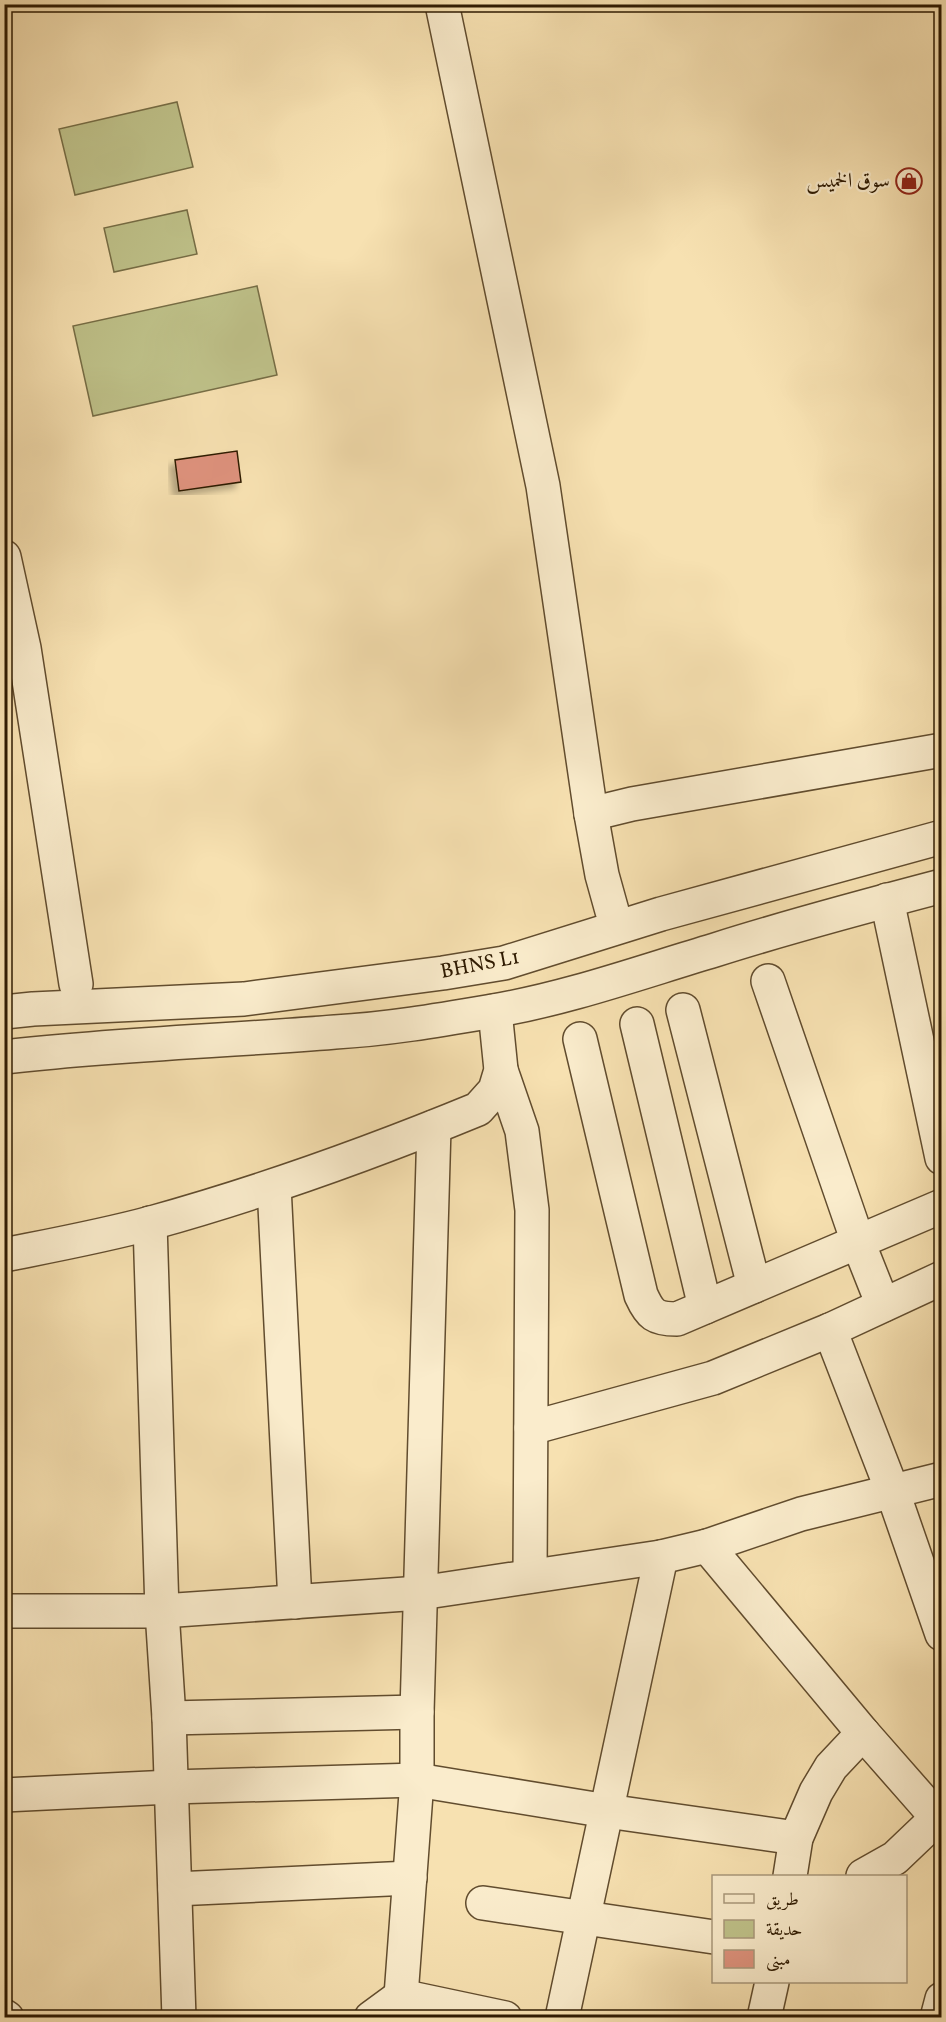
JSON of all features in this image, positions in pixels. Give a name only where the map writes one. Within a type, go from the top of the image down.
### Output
[{"type":"street","points":[[442,4],[543,486],[591,814],[602,875],[612,911]]},
{"type":"street","points":[[4,557],[15,663],[76,984]]},
{"type":"street","points":[[591,814],[644,802],[942,750]]},
{"type":"street","points":[[4,991],[76,984],[266,978],[342,970],[418,958],[568,925],[612,911],[942,822]]},
{"type":"street","name":"BHNS L1","points":[[4,1012],[244,999],[504,963],[672,911],[942,837]]},
{"type":"street","name":"BHNS L1","points":[[4,1024],[253,1005],[473,977],[665,928],[942,848]]},
{"type":"street","points":[[4,1057],[183,1041],[336,1032],[407,1025],[495,1011],[611,983],[762,935],[942,886]]},
{"type":"street","points":[[887,900],[942,1158]]},
{"type":"street","points":[[768,981],[858,1242],[883,1305]]},
{"type":"street","points":[[683,1010],[754,1286]]},
{"type":"street","points":[[495,1011],[501,1070],[522,1131],[532,1210],[530,1576]]},
{"type":"street","points":[[637,1024],[705,1307]]},
{"type":"street","points":[[580,1039],[641,1295],[649,1312],[661,1319],[677,1319],[942,1206]]},
{"type":"street","points":[[4,1255],[150,1223],[274,1186],[434,1127],[478,1109],[495,1090],[501,1070]]},
{"type":"street","points":[[417,2005],[410,1878],[417,1780],[420,1593],[434,1127]]},
{"type":"street","points":[[274,1186],[294,1602]]},
{"type":"street","points":[[150,1223],[162,1611],[169,1718],[179,2018]]},
{"type":"street","points":[[531,1428],[713,1378],[830,1330],[942,1278]]},
{"type":"street","points":[[830,1330],[892,1490],[942,1634]]},
{"type":"street","points":[[4,1611],[162,1611],[420,1593],[661,1557],[707,1546],[801,1514],[942,1479]]},
{"type":"street","points":[[707,1546],[939,1821],[894,1858],[865,1875]]},
{"type":"street","points":[[562,2018],[661,1557]]},
{"type":"street","points":[[169,1718],[417,1712]]},
{"type":"street","points":[[790,1875],[796,1838],[816,1792],[831,1767],[863,1733]]},
{"type":"street","points":[[4,1795],[171,1787],[417,1780],[607,1811],[796,1838]]},
{"type":"street","points":[[175,1889],[410,1878]]},
{"type":"street","points":[[483,1903],[712,1937]]},
{"type":"street","points":[[764,2018],[772,1983]]},
{"type":"street","points":[[937,2018],[942,1999]]},
{"type":"street","points":[[371,2018],[417,2005],[505,2018]]},
{"type":"green space","points":[[177,102],[193,167],[75,195],[59,129]]},
{"type":"green space","points":[[187,210],[197,254],[114,272],[104,228]]},
{"type":"green space","points":[[257,286],[277,375],[93,416],[73,326]]},
{"type":"building","points":[[237,451],[241,482],[179,491],[175,460]]},
{"type":"place","name":"سوق الخميس","points":[[909,181]]}]
